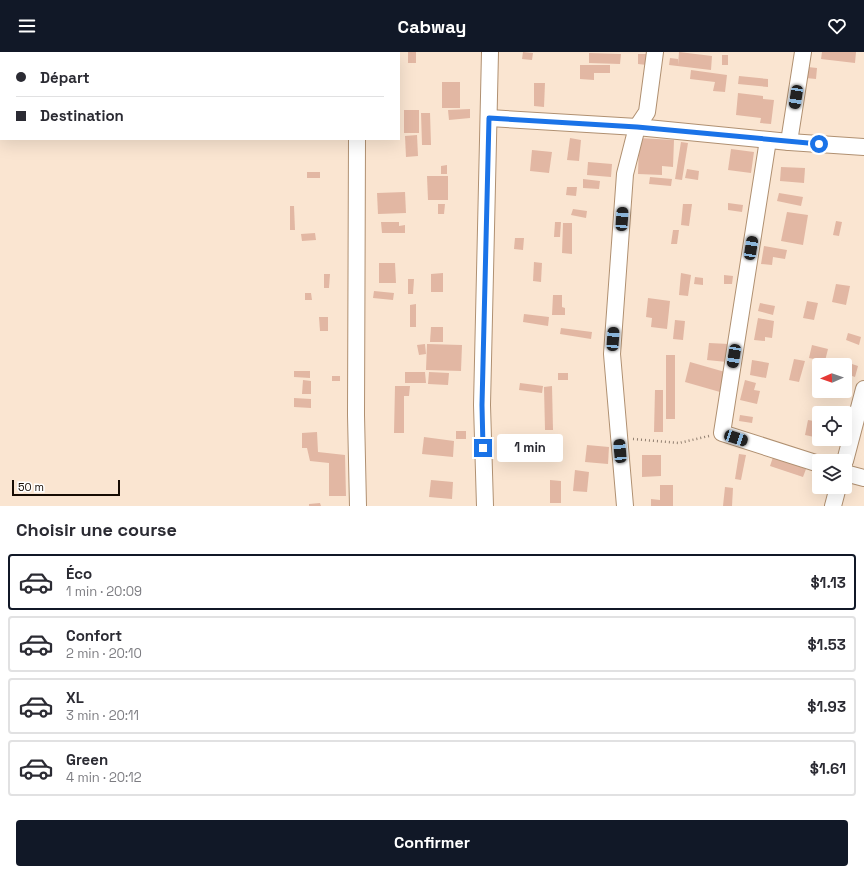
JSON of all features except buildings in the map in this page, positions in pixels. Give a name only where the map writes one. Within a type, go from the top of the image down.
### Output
[{"type":"street","points":[[485,506],[482,405],[490,52]]},
{"type":"street","points":[[624,506],[612,354],[625,174],[637,127],[647,112],[655,52]]},
{"type":"street","points":[[789,142],[803,52]]},
{"type":"street","points":[[489,118],[637,127],[789,142],[864,147]]},
{"type":"street","points":[[358,140],[356,416],[358,506]]},
{"type":"street","points":[[768,140],[722,433],[812,462]]},
{"type":"street","points":[[847,454],[864,390]]},
{"type":"street","points":[[852,475],[864,478]]},
{"type":"street","points":[[833,506],[836,494]]},
{"type":"path","points":[[619,437],[679,443],[722,433]]},
{"type":"route","points":[[483,448],[482,405],[489,118],[637,127],[819,144]]}]
